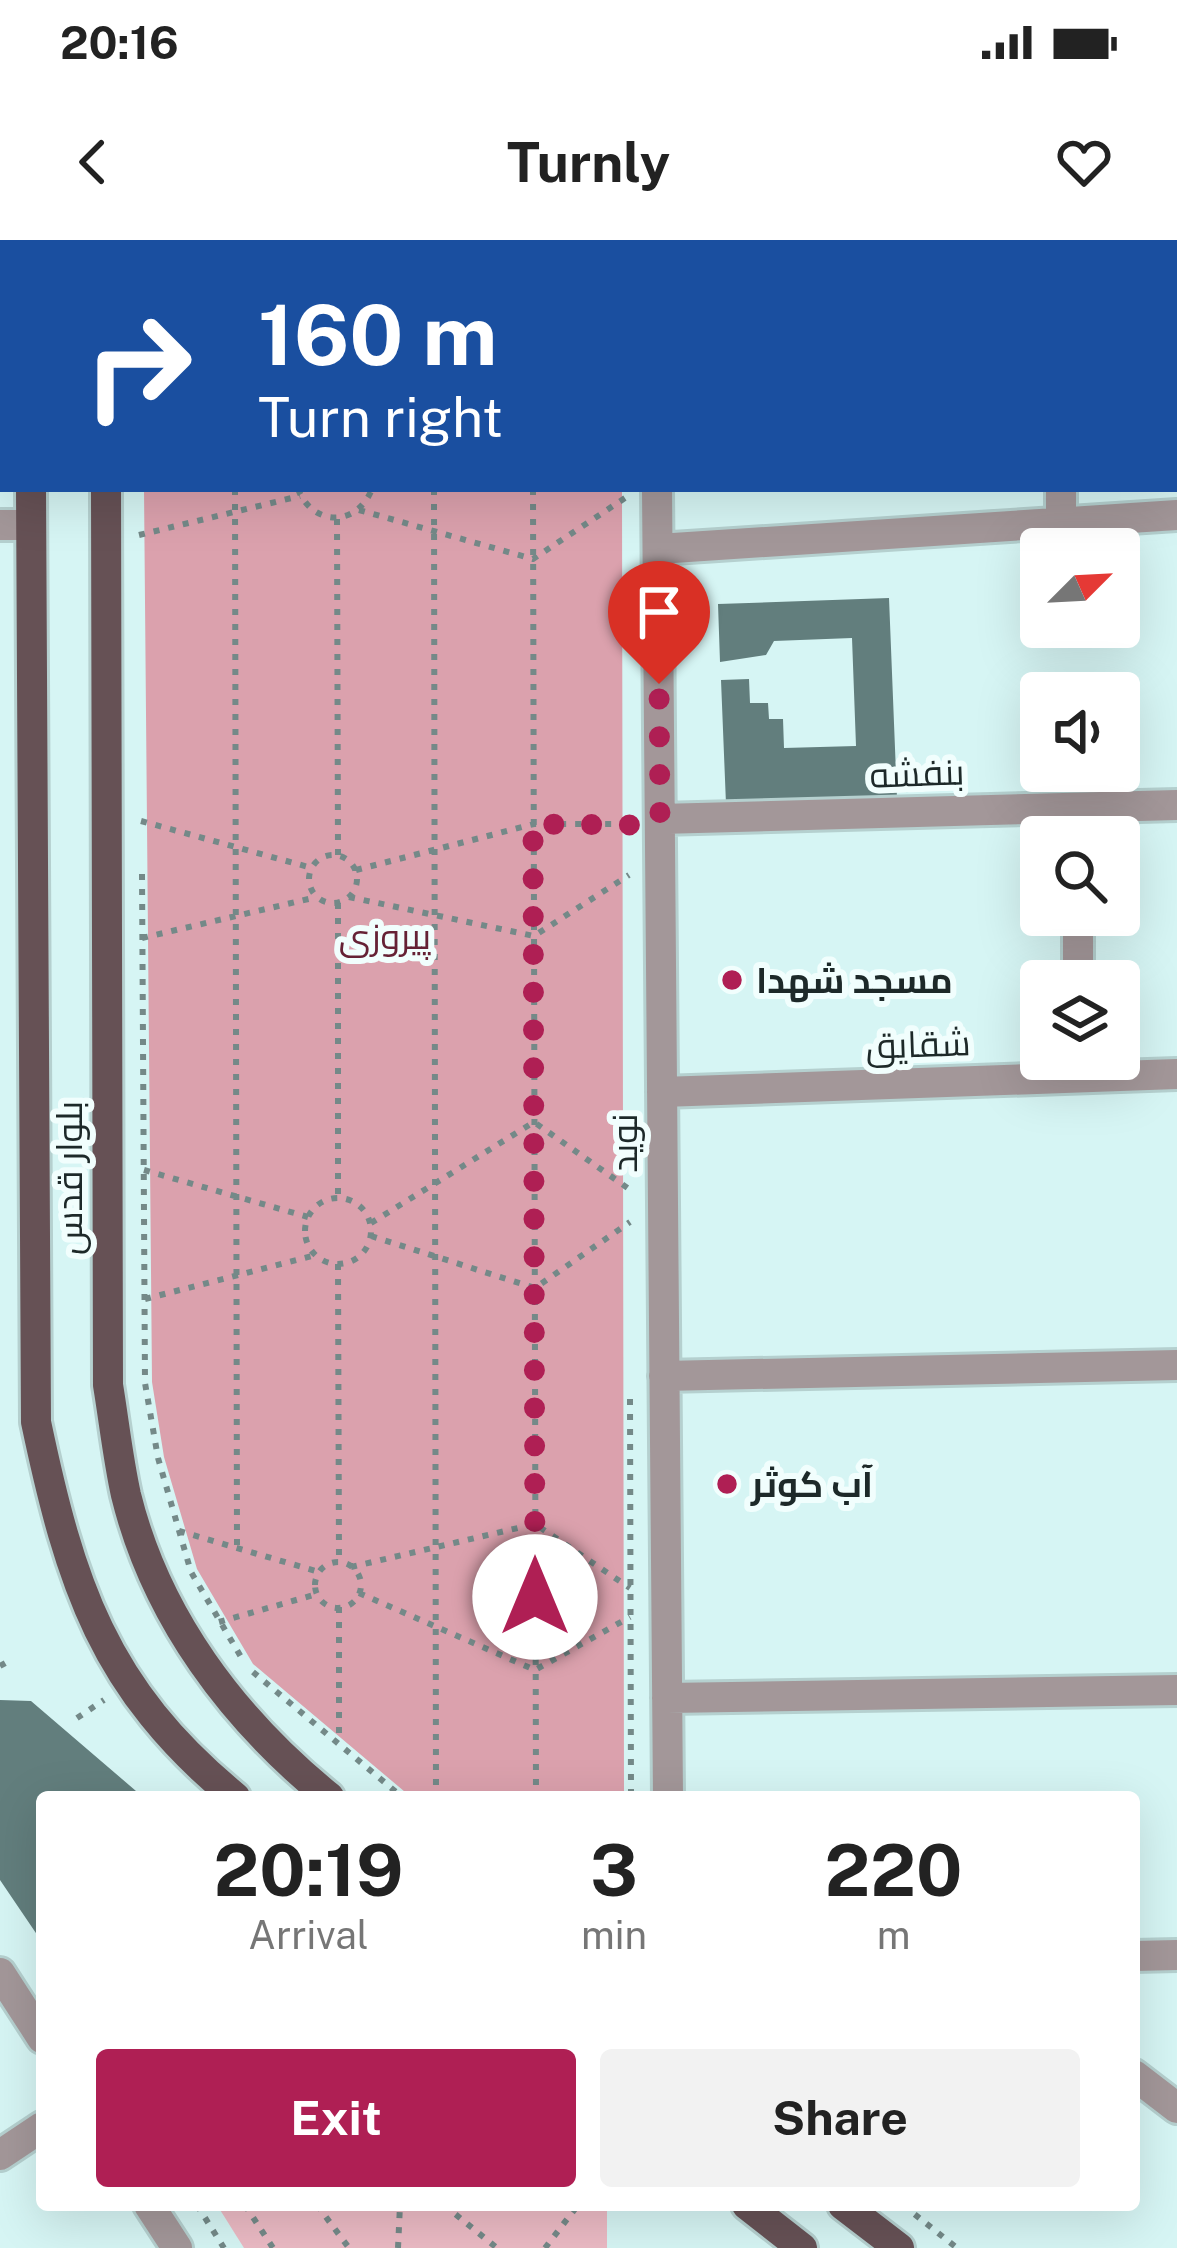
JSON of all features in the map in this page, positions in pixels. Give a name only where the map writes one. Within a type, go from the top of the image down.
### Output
[{"type":"main road","name":"بلوار قدس","points":[[30,492],[16,525],[36,1422],[60,1536],[92,1623],[138,1699],[190,1760],[228,1791]]},
{"type":"main road","name":"بلوار قدس","points":[[106,492],[109,1385],[127,1496],[159,1590],[212,1678],[275,1753],[322,1791]]},
{"type":"main road","points":[[755,2211],[802,2248]]},
{"type":"main road","points":[[851,2211],[899,2248]]},
{"type":"street","name":"نوید","points":[[643,492],[658,549],[668,1791]]},
{"type":"street","points":[[1060,492],[1061,523]]},
{"type":"street","points":[[658,549],[1177,515]]},
{"type":"street","name":"بنفشه","points":[[1113,816],[1177,805]]},
{"type":"street","name":"بنفشه","points":[[660,819],[1020,822]]},
{"type":"street","name":"شقایق","points":[[662,1092],[1020,1071]]},
{"type":"street","name":"شقایق","points":[[1140,1072],[1177,1074]]},
{"type":"street","points":[[664,1376],[1177,1365]]},
{"type":"street","points":[[667,1698],[1177,1690]]},
{"type":"street","points":[[1140,1955],[1177,1955]]},
{"type":"street","points":[[0,1973],[36,2029]]},
{"type":"street","points":[[1140,2079],[1177,2108]]},
{"type":"street","points":[[0,2155],[36,2131]]},
{"type":"street","points":[[153,2211],[177,2248]]},
{"type":"path","points":[[236,492],[237,1548]]},
{"type":"path","points":[[139,535],[299,492],[315,513],[337,519],[359,510],[370,492]]},
{"type":"path","points":[[434,492],[436,1791]]},
{"type":"path","points":[[533,492],[534,1791]]},
{"type":"path","points":[[359,510],[533,559],[643,492]]},
{"type":"path","points":[[138,512],[139,559]]},
{"type":"path","points":[[337,519],[338,855]]},
{"type":"path","points":[[356,870],[533,824],[629,825],[660,819]]},
{"type":"path","points":[[141,844],[141,821],[312,868]]},
{"type":"path","points":[[142,938],[317,897],[338,903],[349,898],[357,885],[356,870],[338,855],[322,857],[312,868],[309,884],[317,897]]},
{"type":"path","points":[[142,868],[146,1383],[158,1458],[191,1572],[248,1667],[395,1791]]},
{"type":"path","points":[[349,898],[534,937],[629,875]]},
{"type":"path","points":[[338,903],[338,1197]]},
{"type":"path","points":[[371,1222],[534,1122]]},
{"type":"path","points":[[534,1122],[629,1189]]},
{"type":"path","points":[[144,1170],[308,1217]]},
{"type":"path","points":[[145,1299],[316,1255],[338,1264],[363,1252],[371,1235],[371,1222],[359,1204],[338,1197],[320,1203],[308,1217],[306,1237],[316,1255]]},
{"type":"path","points":[[535,1288],[630,1222]]},
{"type":"path","points":[[371,1235],[535,1288]]},
{"type":"path","points":[[338,1264],[339,1562]]},
{"type":"path","points":[[352,1567],[535,1524],[630,1588]]},
{"type":"path","points":[[179,1531],[319,1572],[339,1562],[352,1567],[360,1578],[359,1593]]},
{"type":"path","points":[[317,1594],[319,1572]]},
{"type":"path","points":[[359,1593],[536,1670]]},
{"type":"path","points":[[339,1607],[359,1593]]},
{"type":"path","points":[[220,1622],[317,1594],[339,1607]]},
{"type":"path","points":[[339,1607],[339,1744]]},
{"type":"path","points":[[536,1670],[630,1617]]},
{"type":"path","points":[[201,2211],[224,2248]]},
{"type":"path","points":[[249,2211],[272,2248]]},
{"type":"path","points":[[321,2211],[349,2248]]},
{"type":"path","points":[[398,2248],[400,2211]]},
{"type":"path","points":[[451,2211],[497,2248]]},
{"type":"path","points":[[545,2248],[573,2211]]},
{"type":"path","points":[[911,2211],[957,2248]]},
{"type":"shaded area","points":[[221,2211],[607,2211],[607,2248],[244,2248]]},
{"type":"green space","name":"پیروزی","points":[[144,492],[622,492],[624,1791],[404,1791],[253,1664],[197,1569],[164,1457],[152,1382]]},
{"type":"building","points":[[889,598],[897,798],[726,804],[721,680],[749,679],[750,703],[768,703],[769,719],[783,719],[784,748],[856,746],[852,638],[774,641],[766,655],[720,662],[718,604]]},
{"type":"building","points":[[0,1700],[31,1701],[136,1791],[36,1791],[36,1933],[0,1880]]},
{"type":"place","name":"مسجد شهدا","points":[[732,980]]},
{"type":"place","name":"آب کوثر","points":[[727,1484]]},
{"type":"route","points":[[535,1597],[533,824],[629,825],[660,819],[659,684]]}]
